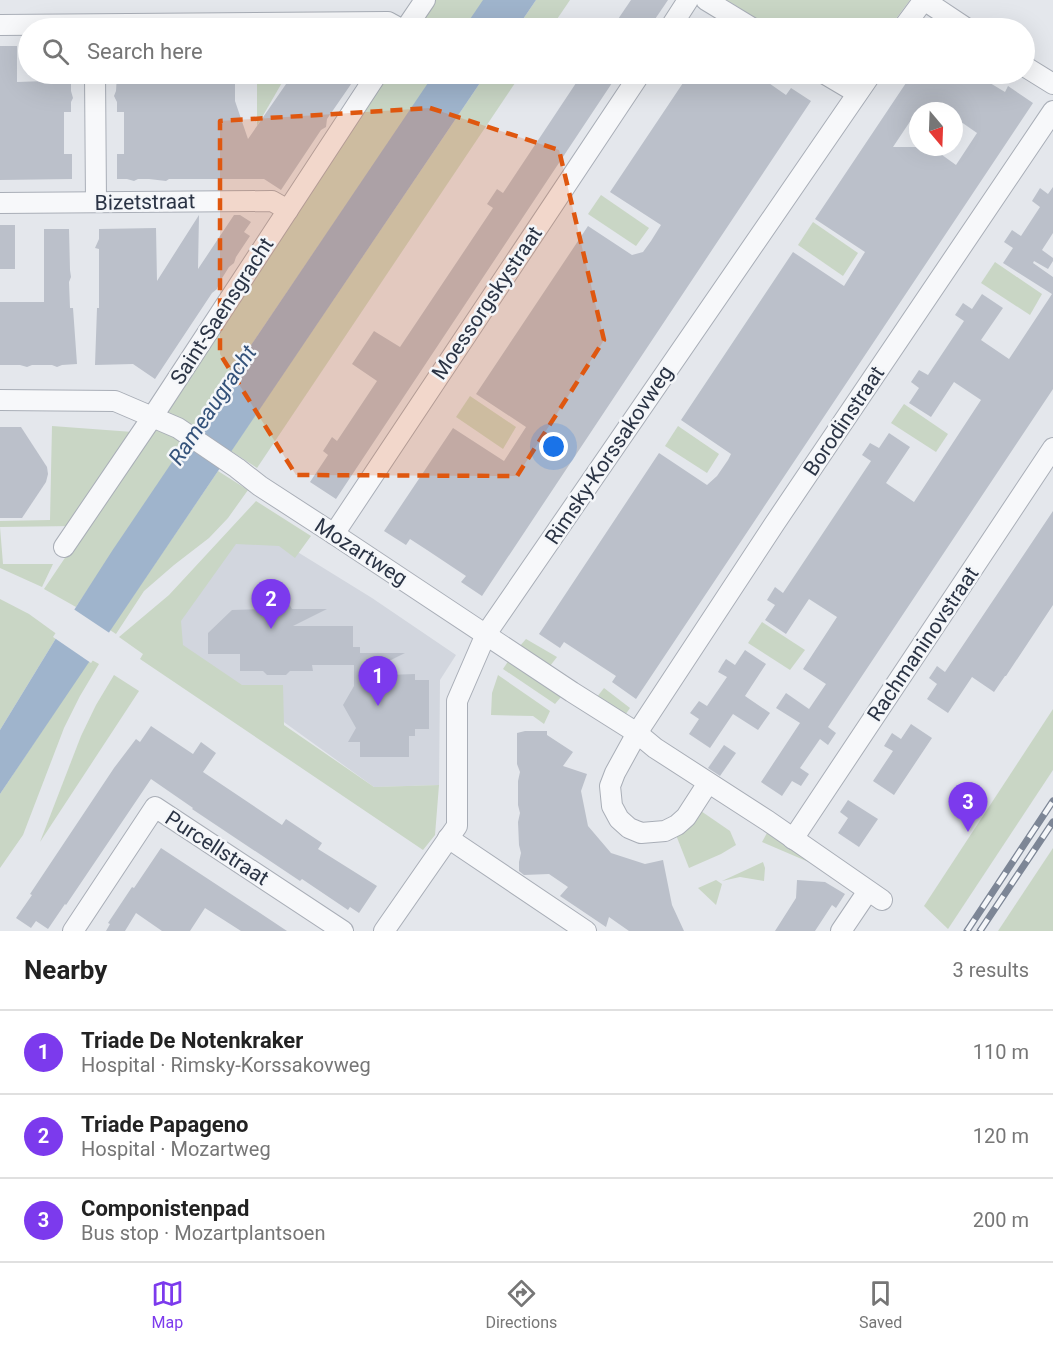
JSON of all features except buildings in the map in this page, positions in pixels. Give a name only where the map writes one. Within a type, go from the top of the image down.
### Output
[{"type":"street","points":[[413,18],[425,0]]},
{"type":"street","points":[[676,18],[688,0]]},
{"type":"street","points":[[706,0],[736,18]]},
{"type":"street","points":[[910,18],[923,0],[951,18]]},
{"type":"street","points":[[0,25],[18,25]]},
{"type":"street","points":[[1035,73],[1053,84]]},
{"type":"street","points":[[95,84],[96,202]]},
{"type":"street","name":"Saint-Saensgracht","points":[[64,547],[153,416],[370,84]]},
{"type":"street","name":"Moessorgskystraat","points":[[334,534],[633,84]]},
{"type":"street","points":[[842,84],[857,93]]},
{"type":"street","name":"Rimsky-Korssakovweg","points":[[384,931],[457,826],[457,701],[486,634],[864,84]]},
{"type":"street","name":"Borodinstraat","points":[[708,783],[686,817],[665,831],[641,833],[629,828],[619,819],[612,806],[610,786],[637,733],[775,523],[1053,111]]},
{"type":"street","name":"Bizetstraat","points":[[0,203],[272,201],[288,210]]},
{"type":"street","points":[[0,400],[115,401],[153,416]]},
{"type":"street","name":"Mozartweg","points":[[153,416],[178,428],[260,486],[637,733],[655,748],[768,821],[875,895],[841,931]]},
{"type":"street","name":"Rachmaninovstraat","points":[[793,839],[1053,448]]},
{"type":"street","name":"Purcellstraat","points":[[73,931],[155,807],[343,931]]},
{"type":"street","points":[[448,838],[586,931]]},
{"type":"highlighted area","points":[[430,108],[559,150],[604,340],[517,476],[296,475],[220,354],[220,121]]},
{"type":"shaded area","points":[[236,539],[283,543],[372,598],[456,655],[440,680],[439,785],[374,787],[181,648],[179,620]]},
{"type":"green space","points":[[432,0],[485,0],[473,18],[420,18]]},
{"type":"green space","points":[[536,0],[570,0],[558,18],[524,18]]},
{"type":"green space","points":[[727,0],[910,0],[896,18],[755,18]]},
{"type":"green space","points":[[257,84],[281,84],[257,126]]},
{"type":"green space","points":[[377,84],[428,84],[76,607],[44,589],[178,390]]},
{"type":"green space","points":[[479,84],[514,84],[257,468],[231,451]]},
{"type":"green space","points":[[601,195],[649,228],[636,246],[588,214]]},
{"type":"green space","points":[[813,222],[858,253],[843,276],[798,245]]},
{"type":"green space","points":[[995,262],[1042,294],[1030,315],[981,283]]},
{"type":"green space","points":[[470,396],[516,427],[503,449],[456,417]]},
{"type":"green space","points":[[904,404],[948,434],[936,452],[891,423]]},
{"type":"green space","points":[[52,426],[133,432],[74,526],[0,527],[0,521],[50,520]]},
{"type":"green space","points":[[678,426],[719,454],[707,473],[665,446]]},
{"type":"green space","points":[[218,471],[248,490],[228,518],[209,538],[144,591],[116,634],[110,630]]},
{"type":"green space","points":[[256,501],[311,536],[295,558],[279,546],[236,544],[181,621],[183,645],[242,685],[283,685],[284,725],[374,787],[439,785],[435,835],[423,850],[140,659],[143,654],[119,637],[169,595]]},
{"type":"green space","points":[[0,527],[3,564],[53,564],[42,587],[0,568]]},
{"type":"green space","points":[[0,599],[29,614],[58,635],[0,730]]},
{"type":"green space","points":[[762,622],[805,650],[790,670],[748,643]]},
{"type":"green space","points":[[526,639],[557,657],[550,666],[519,647]]},
{"type":"green space","points":[[90,659],[99,664],[64,728],[23,835],[0,868],[0,794]]},
{"type":"green space","points":[[509,660],[561,697],[555,704],[503,669]]},
{"type":"green space","points":[[114,675],[139,691],[40,842],[81,736]]},
{"type":"green space","points":[[498,675],[550,711],[544,724],[533,716],[491,715],[492,693]]},
{"type":"green space","points":[[604,688],[630,708],[623,718],[597,697]]},
{"type":"green space","points":[[1053,709],[1053,770],[948,929],[924,906]]},
{"type":"green space","points":[[698,809],[730,831],[736,845],[689,868],[676,835]]},
{"type":"green space","points":[[767,833],[825,869],[762,842]]},
{"type":"green space","points":[[1053,848],[1053,931],[998,931]]},
{"type":"green space","points":[[763,862],[764,881],[740,877],[722,881]]},
{"type":"green space","points":[[716,880],[722,884],[716,905],[698,888]]},
{"type":"water","points":[[483,0],[536,0],[524,18],[471,18]]},
{"type":"water","name":"Rameaugracht","points":[[427,84],[479,84],[0,794],[0,730],[112,551]]},
{"type":"pier","points":[[72,608],[111,634],[91,663],[53,637]]},
{"type":"railway","points":[[967,931],[1053,801]]},
{"type":"railway","points":[[980,931],[1053,822]]},
{"type":"place","name":"Triade Papageno","points":[[271,629]]},
{"type":"place","name":"Triade De Notenkraker","points":[[378,706]]},
{"type":"place","name":"Componistenpad","points":[[968,832]]}]
